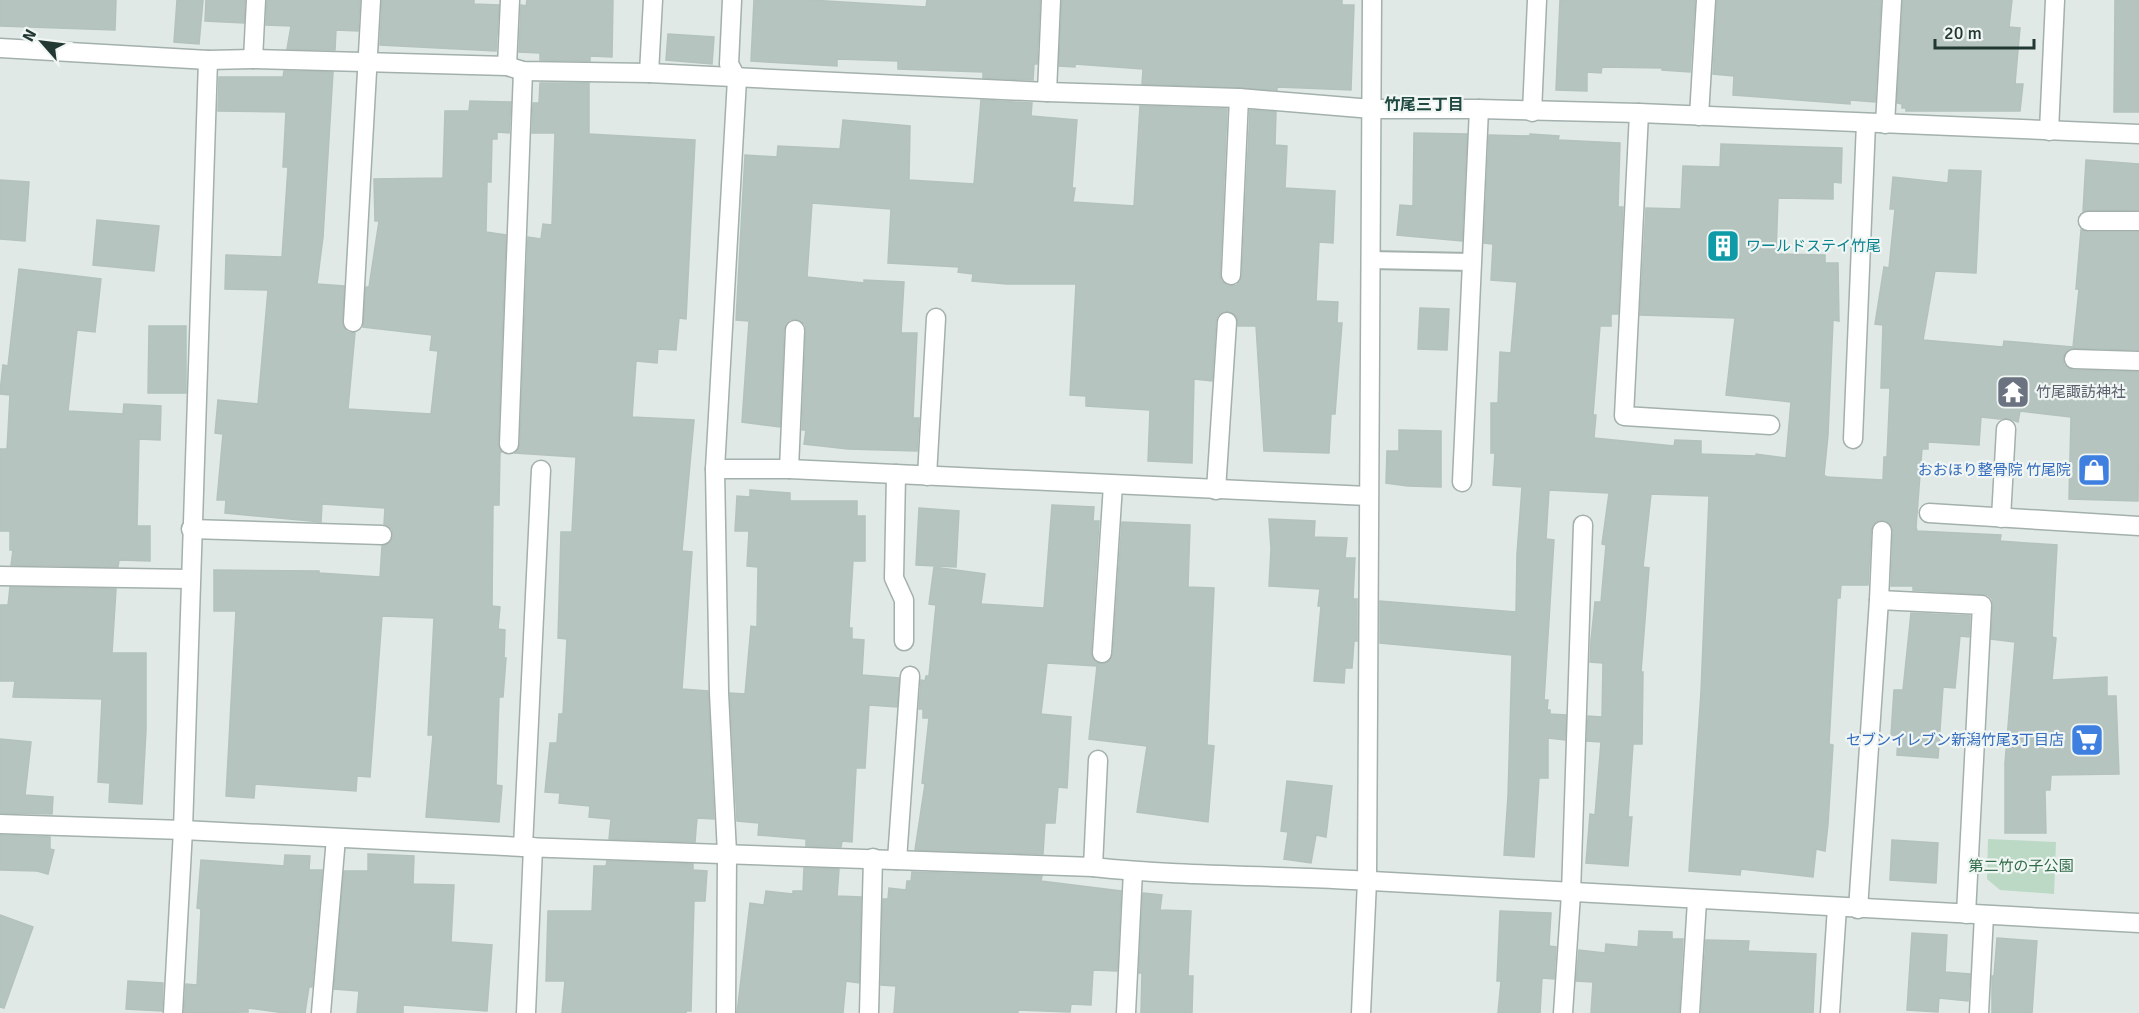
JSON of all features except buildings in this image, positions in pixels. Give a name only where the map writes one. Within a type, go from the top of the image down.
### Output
[{"type":"street","points":[[253,59],[256,0]]},
{"type":"street","points":[[353,322],[371,0]]},
{"type":"street","points":[[508,444],[515,68],[510,0]]},
{"type":"street","points":[[649,73],[653,0]]},
{"type":"street","points":[[726,1013],[727,853],[719,693],[716,469],[737,79],[729,64],[732,0]]},
{"type":"street","points":[[1047,92],[1051,0]]},
{"type":"street","points":[[1360,1013],[1367,881],[1372,0]]},
{"type":"street","points":[[1532,112],[1537,0]]},
{"type":"street","points":[[1699,116],[1706,0]]},
{"type":"street","points":[[1885,124],[1892,0]]},
{"type":"street","points":[[2049,131],[2055,0]]},
{"type":"street","points":[[0,48],[208,60],[253,59],[515,68],[1047,92],[1239,98],[1372,109],[1639,113],[2139,134]]},
{"type":"street","points":[[173,1013],[183,830],[208,60]]},
{"type":"street","points":[[1231,275],[1239,98]]},
{"type":"street","points":[[1462,482],[1479,109]]},
{"type":"street","points":[[1639,113],[1624,416],[1770,425]]},
{"type":"street","points":[[1853,439],[1866,123]]},
{"type":"street","points":[[2088,221],[2139,221]]},
{"type":"street","points":[[927,476],[936,318]]},
{"type":"street","points":[[1216,490],[1227,322]]},
{"type":"street","points":[[789,470],[795,330]]},
{"type":"street","points":[[2074,358],[2139,361]]},
{"type":"street","points":[[2001,518],[2006,429]]},
{"type":"street","points":[[716,469],[896,474],[1368,496]]},
{"type":"street","points":[[526,1013],[528,847],[541,470]]},
{"type":"street","points":[[896,474],[894,578],[904,600],[904,641]]},
{"type":"street","points":[[1102,652],[1113,485]]},
{"type":"street","points":[[1929,513],[2139,526]]},
{"type":"street","points":[[1563,1013],[1571,894],[1583,525]]},
{"type":"street","points":[[191,529],[382,535]]},
{"type":"street","points":[[1858,909],[1882,531]]},
{"type":"street","points":[[0,576],[190,579]]},
{"type":"street","points":[[1879,600],[1982,605],[1975,915],[1979,1013]]},
{"type":"street","points":[[897,860],[910,676]]},
{"type":"street","points":[[1093,867],[1098,760]]},
{"type":"street","points":[[0,824],[183,830],[528,847],[1093,867],[1133,871],[1367,881],[1697,901],[2139,923]]},
{"type":"street","points":[[321,1013],[336,838]]},
{"type":"street","points":[[869,1013],[873,858]]},
{"type":"street","points":[[1126,1013],[1133,871]]},
{"type":"street","points":[[1690,1013],[1697,901]]},
{"type":"street","points":[[1830,1013],[1837,907]]},
{"type":"lane","points":[[1370,260],[1472,262]]},
{"type":"green space","name":"第二竹の子公園","points":[[1988,839],[2056,842],[2054,894],[2000,890],[1987,879]]},
{"type":"place","name":"ワールドステイ竹尾","points":[[1723,246]]},
{"type":"place","name":"竹尾諏訪神社","points":[[2013,392]]},
{"type":"place","name":"おおほり整骨院 竹尾院","points":[[2094,470]]},
{"type":"place","name":"セブンイレブン新潟竹尾3丁目店","points":[[2087,740]]},
{"type":"district","name":"竹尾三丁目","points":[[1424,105]]}]
